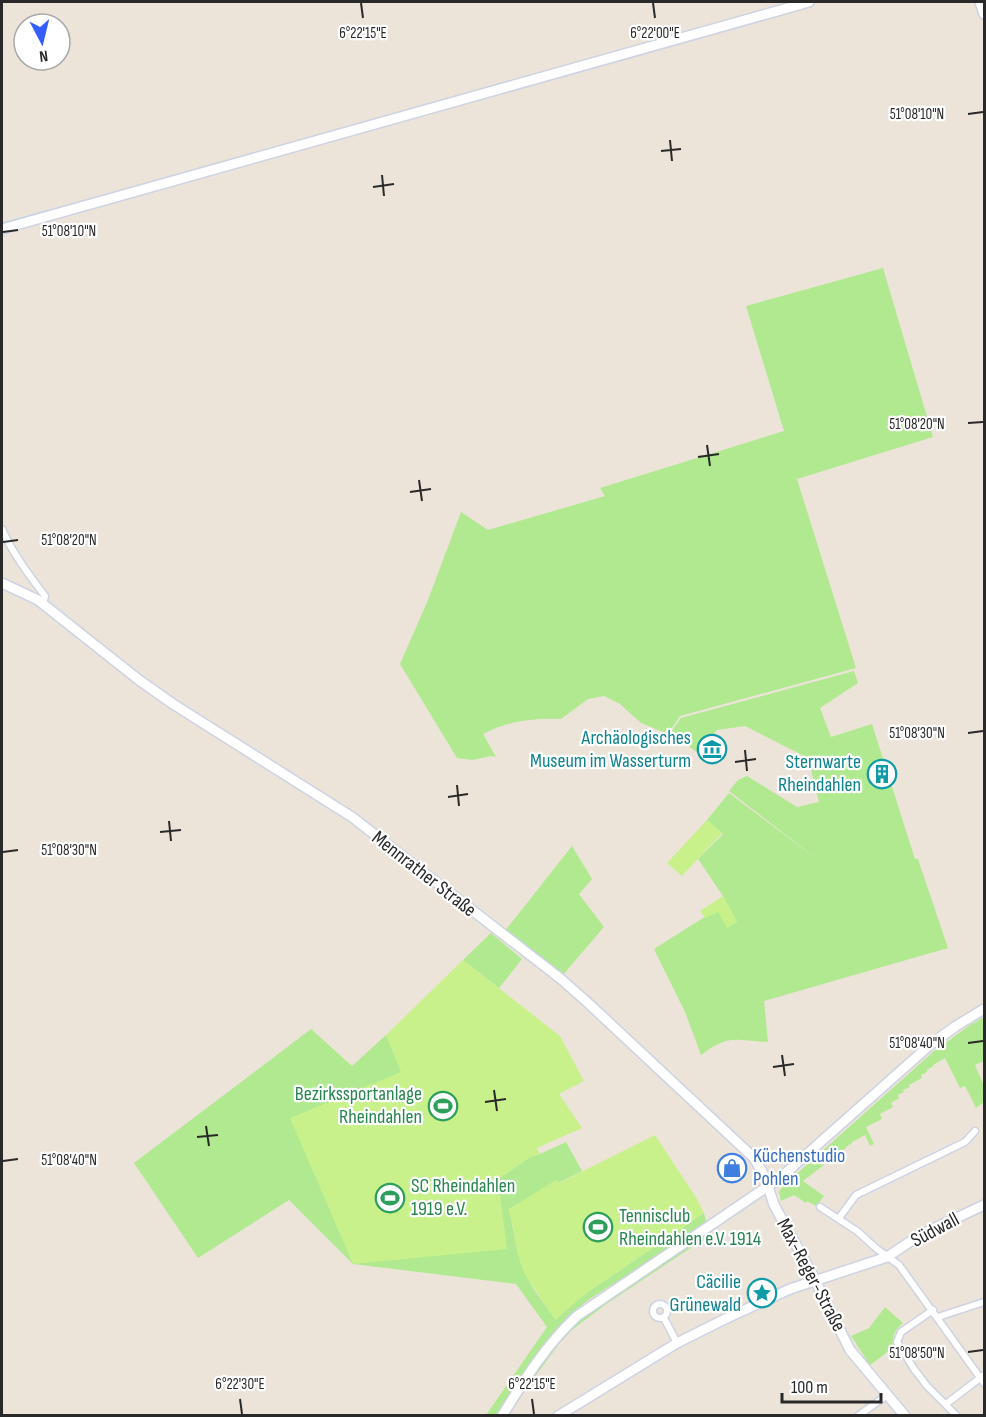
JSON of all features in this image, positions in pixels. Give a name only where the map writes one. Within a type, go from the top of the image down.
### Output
[{"type":"main road","points":[[2,229],[789,4],[809,2]]},
{"type":"main road","points":[[980,2],[984,14]]},
{"type":"main road","name":"Mennrather Straße","points":[[2,583],[43,604],[173,704],[352,817],[561,979],[754,1158],[768,1186]]},
{"type":"main road","points":[[502,1416],[541,1354],[557,1334],[577,1316],[768,1186],[931,1044],[984,1009]]},
{"type":"main road","name":"Max-Reger-Straße","points":[[768,1186],[774,1205],[816,1280],[850,1350],[905,1416]]},
{"type":"main road","name":"Südwall","points":[[558,1416],[677,1343],[790,1289],[887,1257],[921,1235],[984,1205]]},
{"type":"street","points":[[2,529],[24,568],[45,596],[43,604]]},
{"type":"street","points":[[839,1218],[856,1195],[965,1142],[975,1131]]},
{"type":"street","points":[[820,1207],[858,1231],[899,1265],[983,1379],[946,1404]]},
{"type":"street","points":[[938,1317],[984,1302]]},
{"type":"street","points":[[933,1310],[901,1332],[897,1342],[927,1386],[957,1416]]},
{"type":"street","points":[[664,1318],[677,1343]]},
{"type":"street","points":[[858,1416],[887,1395]]},
{"type":"green space","points":[[883,268],[933,437],[797,479],[856,668],[680,716],[668,734],[641,723],[620,704],[604,696],[588,699],[561,719],[521,721],[483,734],[496,757],[472,760],[457,758],[400,664],[428,600],[461,512],[488,530],[605,496],[600,488],[784,431],[746,306]]},
{"type":"green space","points":[[854,671],[858,683],[820,708],[831,737],[872,724],[915,859],[918,859],[948,948],[764,1001],[768,1042],[726,1041],[701,1055],[685,1012],[654,949],[718,911],[737,922],[698,859],[723,834],[707,820],[729,793],[826,866],[729,791],[738,780],[747,776],[797,807],[819,802],[808,758],[745,726],[717,730],[698,753],[670,733],[681,718]]},
{"type":"green space","points":[[707,820],[722,833],[682,876],[667,863]]},
{"type":"green space","points":[[572,846],[592,879],[579,894],[604,927],[562,976],[504,932]]},
{"type":"green space","points":[[723,896],[737,922],[727,928],[718,912],[705,918],[700,911]]},
{"type":"green space","points":[[491,933],[522,959],[499,988],[463,960]]},
{"type":"green space","name":"Bezirkssportanlage Rheindahlen","points":[[463,960],[560,1036],[584,1081],[559,1094],[582,1128],[537,1148],[540,1154],[530,1157],[498,1179],[507,1249],[353,1264],[290,1118],[401,1072],[386,1035]]},
{"type":"green space","points":[[984,1017],[984,1061],[975,1065],[984,1086],[984,1102],[976,1108],[965,1086],[960,1088],[945,1058],[921,1075],[922,1078],[903,1090],[904,1092],[898,1095],[899,1098],[891,1103],[893,1107],[880,1114],[882,1119],[866,1127],[874,1144],[870,1146],[865,1135],[852,1142],[803,1181],[824,1196],[816,1206],[794,1195],[781,1201],[779,1192],[783,1186],[933,1052]]},
{"type":"green space","points":[[311,1029],[352,1066],[386,1035],[402,1072],[498,1179],[530,1157],[566,1142],[582,1171],[558,1183],[557,1181],[509,1209],[522,1266],[535,1291],[556,1319],[585,1294],[704,1213],[706,1221],[673,1246],[588,1300],[575,1311],[534,1357],[497,1415],[486,1415],[547,1327],[516,1284],[353,1264],[289,1200],[198,1258],[134,1163]]},
{"type":"green space","name":"Tennisclub Rheindahlen e.V. 1914","points":[[655,1135],[704,1213],[585,1294],[555,1320],[525,1274],[520,1262],[509,1209],[556,1180],[559,1183]]},
{"type":"green space","points":[[709,1232],[710,1235],[605,1305],[572,1330],[559,1344],[507,1415],[561,1337],[577,1322],[597,1305]]},
{"type":"green space","points":[[885,1307],[903,1323],[894,1334],[893,1348],[870,1365],[851,1336],[869,1328]]},
{"type":"waterway","points":[[2,224],[48,211]]},
{"type":"place","name":"Archäologisches Museum im Wasserturm","points":[[712,749]]},
{"type":"place","name":"Sternwarte Rheindahlen","points":[[882,774]]},
{"type":"place","name":"Bezirkssportanlage Rheindahlen","points":[[443,1106]]},
{"type":"place","name":"Küchenstudio Pohlen","points":[[732,1168]]},
{"type":"place","name":"SC Rheindahlen 1919 e.V.","points":[[390,1198]]},
{"type":"place","name":"Tennisclub Rheindahlen e.V. 1914","points":[[598,1227]]},
{"type":"place","name":"Cäcilie Grünewald","points":[[762,1293]]}]
